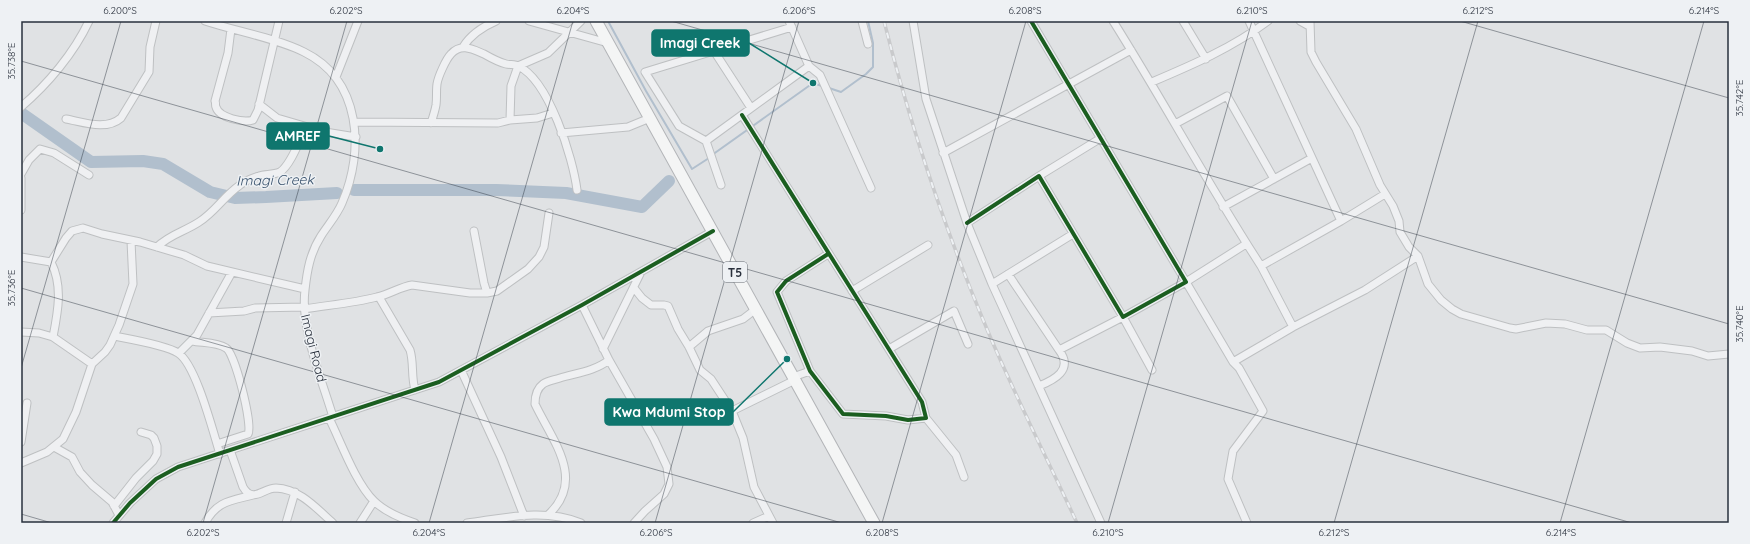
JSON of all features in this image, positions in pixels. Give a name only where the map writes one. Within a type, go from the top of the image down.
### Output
[{"type":"highway","name":"T5","points":[[596,21],[874,523]]},
{"type":"street","points":[[21,107],[40,91],[63,63],[89,21]]},
{"type":"street","points":[[66,119],[101,125],[121,118],[149,72],[150,47],[156,21]]},
{"type":"street","name":"Imagi Road","points":[[205,21],[298,50],[314,58],[336,77],[347,97],[354,122],[356,137],[353,168],[347,191],[339,210],[321,236],[311,254],[305,289],[304,308],[306,325],[331,418],[356,474],[374,501]]},
{"type":"street","points":[[232,29],[225,68],[216,101],[216,108],[219,112],[233,119],[248,122],[253,120],[259,104],[279,21]]},
{"type":"street","points":[[336,77],[358,21]]},
{"type":"street","points":[[463,47],[468,38],[477,31],[496,21]]},
{"type":"street","points":[[528,21],[608,43]]},
{"type":"street","points":[[510,120],[511,86],[518,66],[548,53],[582,21]]},
{"type":"street","points":[[862,21],[868,44]]},
{"type":"street","points":[[913,21],[926,99],[967,223],[992,284],[1101,523]]},
{"type":"street","points":[[1031,21],[1233,362],[1239,368],[1263,411],[1233,451],[1228,479],[1247,523]]},
{"type":"street","points":[[1113,21],[1152,82],[1223,207],[1261,266],[1293,327]]},
{"type":"street","points":[[1183,21],[1206,59]]},
{"type":"street","points":[[1249,21],[1341,220]]},
{"type":"street","points":[[1152,82],[1206,59],[1254,32],[1268,21]]},
{"type":"street","points":[[1300,21],[1309,23],[1311,52],[1356,129],[1370,164],[1385,194],[1393,206],[1400,232],[1409,247],[1418,256],[1428,284],[1441,300],[1452,309],[1461,314],[1516,329],[1546,323],[1565,324],[1586,330],[1606,330],[1627,343],[1640,348],[1660,347],[1692,351],[1708,356],[1729,354]]},
{"type":"street","points":[[721,185],[706,141],[679,126],[645,72],[714,51],[790,24],[809,66],[820,75],[871,188]]},
{"type":"street","points":[[431,123],[436,106],[438,79],[450,54],[458,48],[471,48],[502,62],[518,66],[532,77],[541,88],[553,113],[575,173],[577,190]]},
{"type":"street","points":[[944,153],[1070,85],[1131,50]]},
{"type":"street","points":[[714,51],[751,108]]},
{"type":"street","points":[[706,141],[809,66]]},
{"type":"street","points":[[1175,124],[1227,96],[1274,179]]},
{"type":"street","points":[[259,104],[277,118],[306,127],[356,137]]},
{"type":"street","points":[[354,122],[498,123],[510,120],[537,118],[553,113]]},
{"type":"street","points":[[742,115],[922,402],[926,418],[956,455],[964,477]]},
{"type":"street","points":[[561,133],[628,127],[650,118]]},
{"type":"street","points":[[157,247],[165,238],[198,223],[244,182],[259,176],[280,172],[292,156],[306,127]]},
{"type":"street","points":[[967,223],[1101,138]]},
{"type":"street","points":[[21,174],[28,160],[40,149],[54,152],[89,175]]},
{"type":"street","points":[[1223,207],[1312,158]]},
{"type":"street","points":[[1039,176],[1123,317],[1152,370]]},
{"type":"street","points":[[21,178],[21,210]]},
{"type":"street","points":[[1261,266],[1385,194]]},
{"type":"street","points":[[209,313],[255,308],[304,308],[361,301],[412,285],[470,293],[497,291],[528,269],[539,257],[544,247],[549,213]]},
{"type":"street","points":[[51,262],[66,238],[79,228],[184,255],[207,266],[305,289]]},
{"type":"street","points":[[474,231],[487,292]]},
{"type":"street","points":[[113,523],[130,503],[156,479],[178,467],[439,382],[642,272],[712,231]]},
{"type":"street","points":[[992,284],[1073,234]]},
{"type":"street","points":[[21,463],[37,457],[54,447],[62,439],[76,412],[92,364],[105,352],[114,336],[133,284],[131,241]]},
{"type":"street","points":[[1059,350],[1186,282],[1246,244]]},
{"type":"street","points":[[852,291],[928,245]]},
{"type":"street","points":[[828,254],[786,281],[777,292],[810,371],[843,414],[886,416],[908,420],[926,418]]},
{"type":"street","points":[[1233,362],[1293,327],[1365,290],[1418,256]]},
{"type":"street","points":[[21,257],[51,262]]},
{"type":"street","points":[[51,262],[57,274],[59,285],[53,337]]},
{"type":"street","points":[[179,354],[192,341],[232,272]]},
{"type":"street","points":[[604,348],[642,272]]},
{"type":"street","points":[[1008,274],[1059,350],[1064,361],[1063,370],[1055,379],[1038,386]]},
{"type":"street","points":[[634,288],[642,298],[651,305],[668,306],[678,329],[700,370],[711,379],[732,411],[743,438],[754,487],[771,520],[753,523]]},
{"type":"street","points":[[379,296],[410,350],[413,359],[412,379],[415,390]]},
{"type":"street","points":[[582,305],[609,360],[654,439],[669,473],[668,484],[664,494],[634,523]]},
{"type":"street","points":[[689,347],[708,331],[742,318],[756,309]]},
{"type":"street","points":[[889,349],[954,311],[968,344]]},
{"type":"street","points":[[21,332],[53,337],[92,364]]},
{"type":"street","points":[[114,336],[134,340],[179,354],[186,359],[192,371],[220,454]]},
{"type":"street","points":[[192,341],[225,347],[229,350],[235,363],[249,422],[248,434],[216,444]]},
{"type":"street","points":[[549,514],[562,500],[566,476],[556,442],[535,404],[537,391],[542,384],[551,380],[597,368],[609,360]]},
{"type":"street","points":[[461,370],[501,457],[524,516]]},
{"type":"street","points":[[732,411],[810,371]]},
{"type":"street","points":[[21,442],[27,403]]},
{"type":"street","points":[[114,506],[136,478],[153,461],[157,454],[157,446],[154,438],[151,435],[141,432]]},
{"type":"street","points":[[54,447],[72,456],[80,472],[97,490],[108,497],[119,515]]},
{"type":"street","points":[[230,450],[243,487],[246,492],[253,495]]},
{"type":"street","points":[[205,523],[213,510],[220,504],[275,488],[295,492],[333,523]]},
{"type":"street","points":[[286,523],[295,492]]},
{"type":"street","points":[[360,523],[374,501],[387,511],[415,523]]},
{"type":"street","points":[[467,523],[549,514],[567,517],[581,523]]},
{"type":"waterway","points":[[608,21],[646,91],[692,169],[709,158]]},
{"type":"waterway","name":"Imagi Creek","points":[[829,88],[841,92],[866,74],[873,67],[873,43],[868,21]]},
{"type":"waterway","name":"Imagi Creek","points":[[712,155],[813,83],[822,86]]},
{"type":"waterway","name":"Imagi Creek","points":[[21,113],[91,162],[143,161],[163,164],[210,192],[235,198],[337,193]]},
{"type":"waterway","name":"Imagi Creek","points":[[354,190],[496,190],[566,193],[642,207],[669,181]]},
{"type":"railway","points":[[884,21],[916,136],[941,211],[969,285],[1006,373],[1077,523]]},
{"type":"cycle path","points":[[967,223],[1039,176],[1123,317],[1186,282],[1031,21]]},
{"type":"cycle path","points":[[742,115],[922,402],[926,418],[908,420],[886,416],[843,414],[810,371],[777,292],[786,281],[828,254]]},
{"type":"cycle path","points":[[113,523],[130,503],[156,479],[178,467],[439,382],[582,305],[713,231]]},
{"type":"place","name":"Imagi Creek","points":[[813,83]]},
{"type":"place","name":"AMREF","points":[[380,149]]},
{"type":"place","name":"Kwa Mdumi Stop","points":[[787,359]]}]
